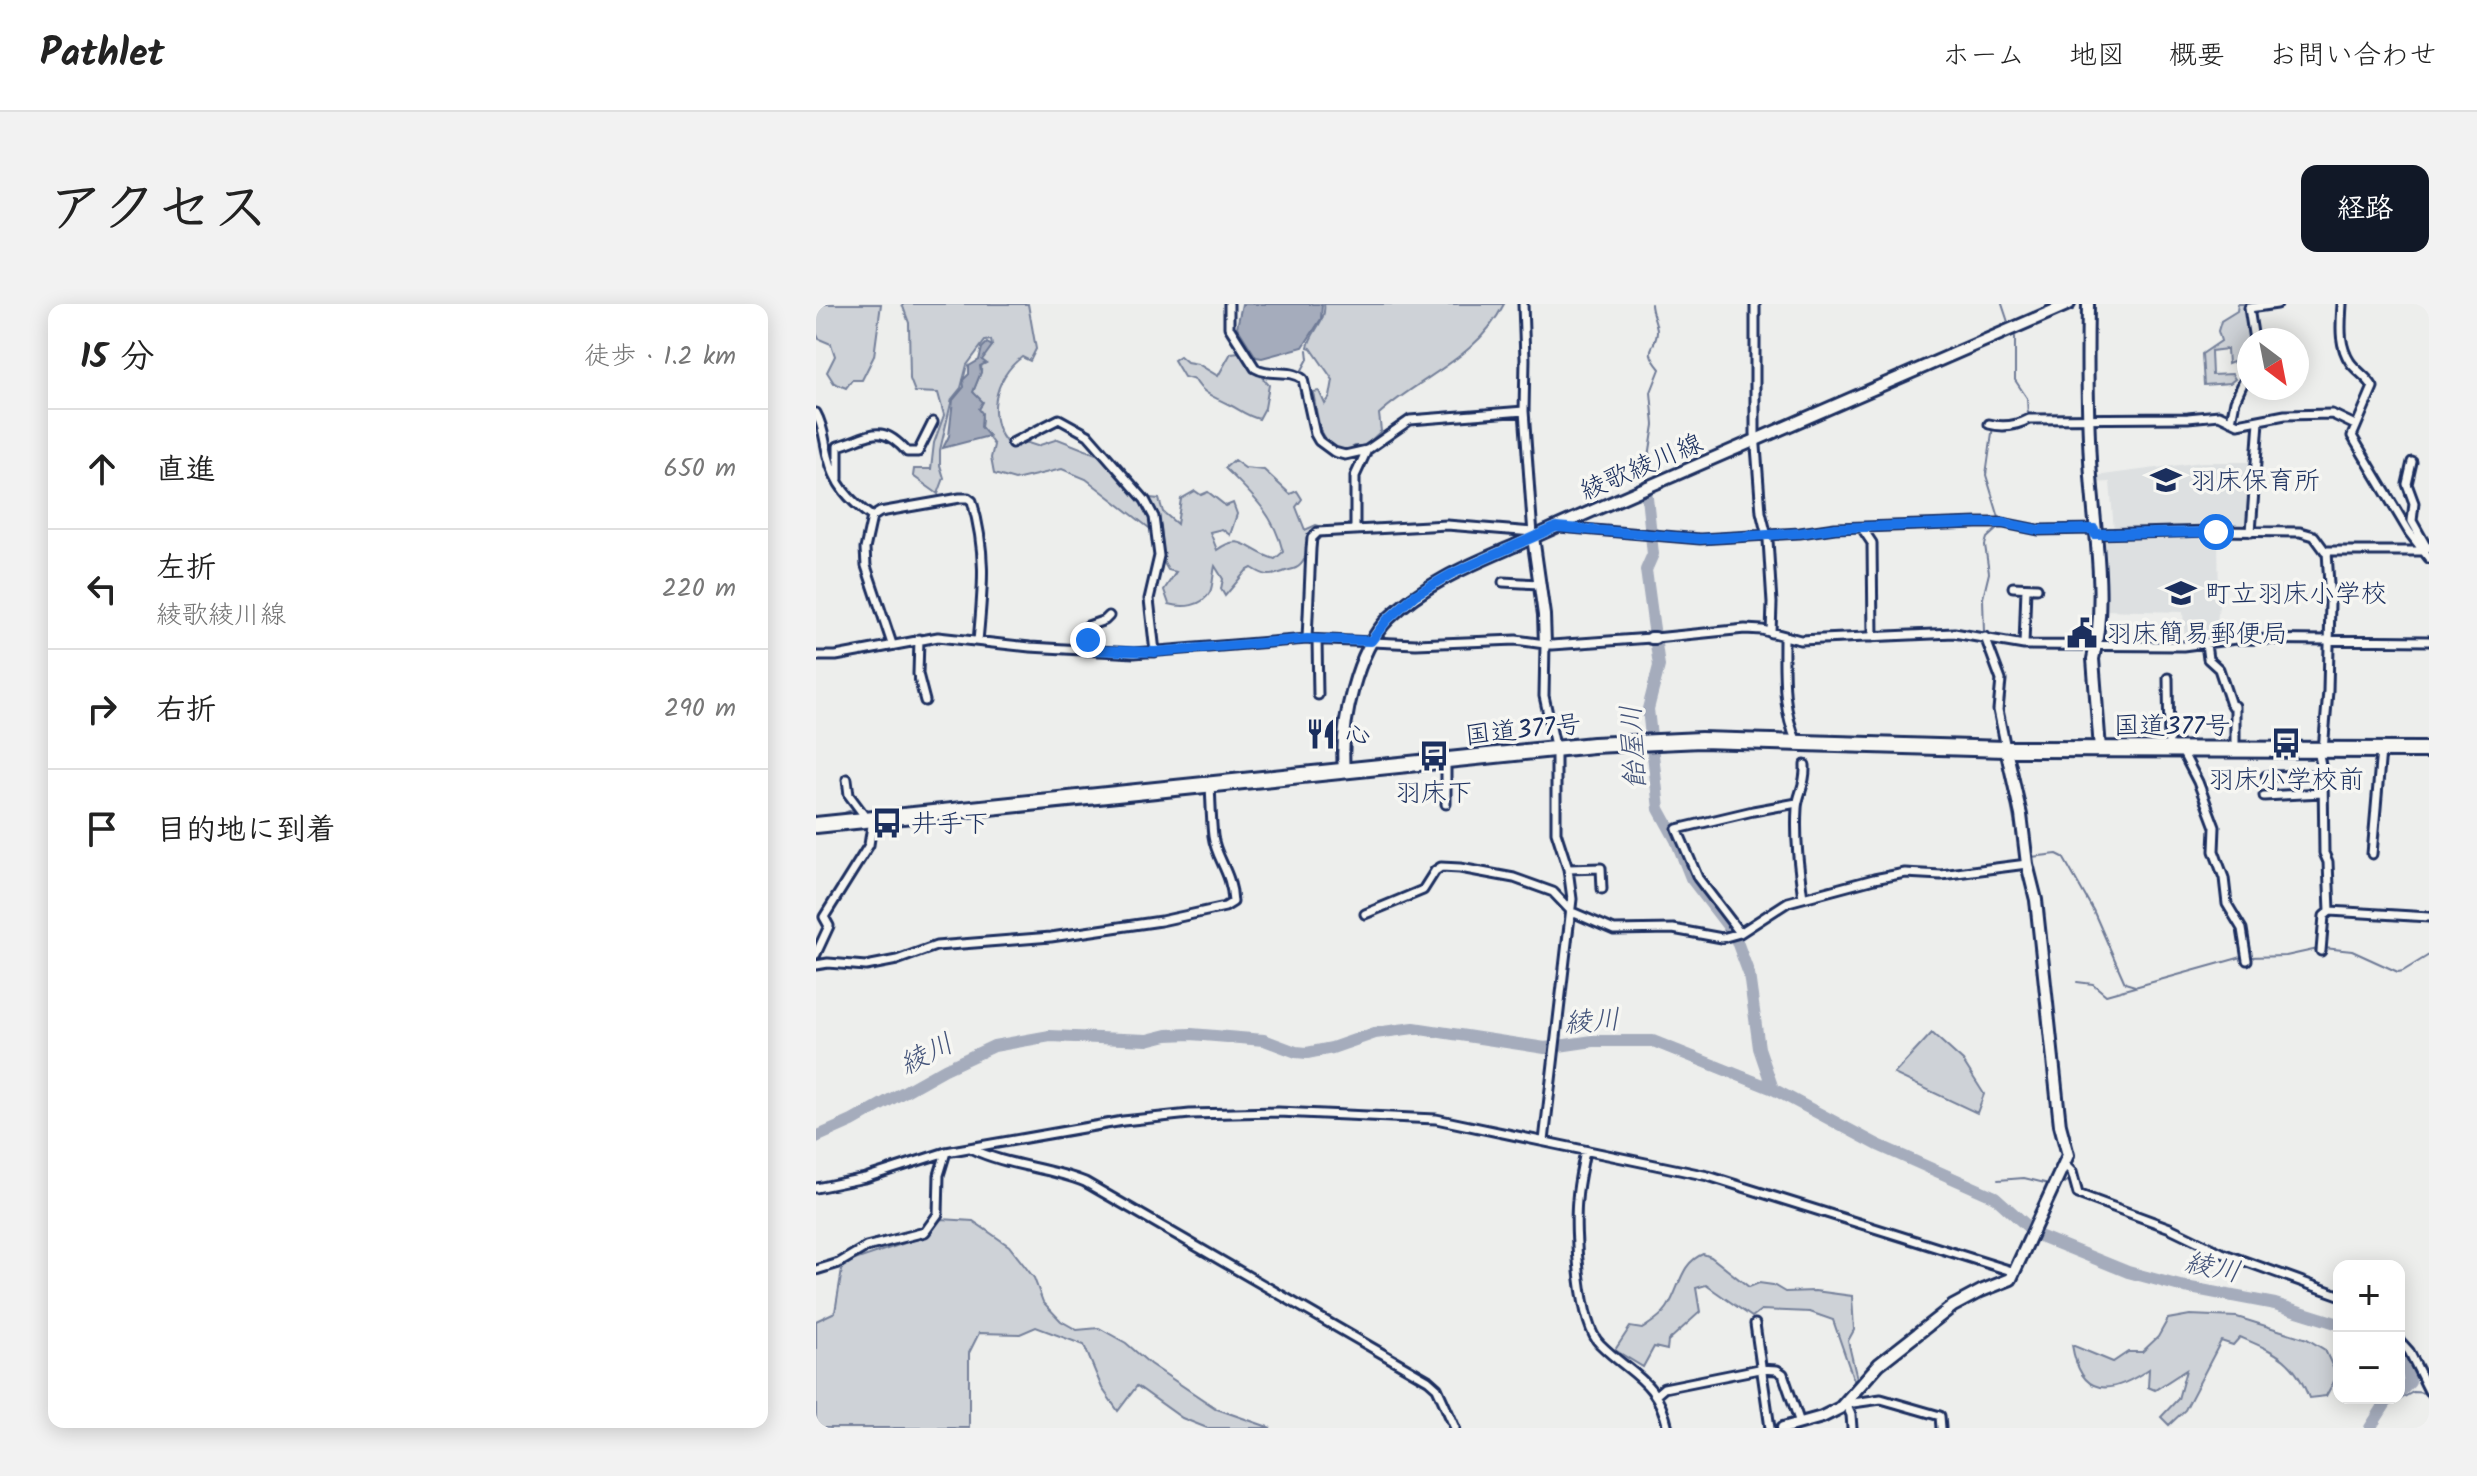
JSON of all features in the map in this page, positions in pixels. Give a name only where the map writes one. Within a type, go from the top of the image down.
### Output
[{"type":"highway","name":"国道377号","points":[[816,825],[1344,770],[1656,742],[1701,740],[2006,749],[2320,750],[2381,755],[2429,750]]},
{"type":"street","points":[[1229,304],[1229,327],[1255,368],[1262,372],[1293,373],[1303,379],[1315,434],[1334,452],[1345,455],[1367,450],[1410,420],[1524,411]]},
{"type":"street","points":[[1523,304],[1524,411],[1533,535],[1544,615],[1544,696],[1556,750],[1556,832],[1568,869],[1572,912],[1545,1137]]},
{"type":"street","points":[[1755,304],[1756,440],[1765,536],[1768,540],[1771,633]]},
{"type":"street","name":"綾歌綾川線","points":[[1344,770],[1348,716],[1359,667],[1371,641],[1387,620],[1415,595],[1451,574],[1533,535],[2069,304]]},
{"type":"street","points":[[2088,304],[2087,418],[2098,573],[2097,645],[2093,659],[2100,749]]},
{"type":"street","points":[[2252,328],[2249,308],[2277,304]]},
{"type":"street","points":[[2342,304],[2340,338],[2351,363],[2373,387],[2352,436],[2426,548]]},
{"type":"street","points":[[2231,421],[2237,397]]},
{"type":"street","points":[[816,413],[838,482],[851,501],[872,517]]},
{"type":"street","points":[[1992,425],[2001,427],[2029,419],[2188,418],[2207,415],[2219,415],[2238,424],[2285,415],[2332,414],[2355,425]]},
{"type":"street","points":[[1012,443],[1059,419],[1088,435],[1145,500],[1154,517],[1159,539],[1158,569],[1149,599],[1155,652]]},
{"type":"street","points":[[2251,532],[2259,421]]},
{"type":"street","points":[[838,482],[838,446],[876,433],[890,436],[907,452],[918,452],[933,422]]},
{"type":"street","points":[[1355,530],[1355,476],[1367,450]]},
{"type":"street","points":[[2412,462],[2407,484],[2414,503],[2412,521],[2429,558]]},
{"type":"street","points":[[892,644],[866,566],[865,549],[872,517],[880,512],[960,498],[972,501],[982,540],[978,641]]},
{"type":"street","points":[[1556,527],[1700,539],[1835,528],[2003,523],[2038,530],[2300,532],[2314,536],[2327,551],[2330,602],[2328,691],[2320,750],[2330,911]]},
{"type":"street","points":[[1307,639],[1312,538],[1318,532],[1447,525],[1533,535]]},
{"type":"street","points":[[1862,528],[1872,543],[1873,637]]},
{"type":"street","points":[[2327,551],[2426,548]]},
{"type":"street","points":[[1503,582],[1539,584]]},
{"type":"street","points":[[2013,587],[2037,588]]},
{"type":"street","points":[[2024,645],[2026,588]]},
{"type":"street","points":[[1085,650],[1088,626],[1109,616]]},
{"type":"street","points":[[816,656],[836,656],[938,637],[1085,650],[1155,652],[1307,639],[1416,644],[1516,640],[1545,644],[1745,629],[1815,641],[1954,633],[2024,645],[2206,644],[2236,639],[2429,641]]},
{"type":"street","points":[[1784,637],[1787,713],[1797,742]]},
{"type":"street","points":[[1846,1404],[1865,1378],[1953,1306],[2011,1279],[2068,1155],[2060,1125],[2036,900],[2024,864],[2021,815],[1998,710],[2001,680],[1985,637]]},
{"type":"street","points":[[919,639],[918,674],[925,701]]},
{"type":"street","points":[[1317,640],[1318,695]]},
{"type":"street","points":[[2206,644],[2208,659],[2219,669],[2231,705],[2235,706],[2235,750]]},
{"type":"street","points":[[2168,678],[2175,749],[2198,782],[2215,827],[2214,851],[2224,878],[2227,904],[2242,929],[2247,958]]},
{"type":"street","points":[[2372,854],[2381,755]]},
{"type":"street","points":[[1446,760],[1446,804]]},
{"type":"street","points":[[1803,898],[1797,853],[1797,803],[1803,794],[1805,765]]},
{"type":"street","points":[[2285,775],[2286,795]]},
{"type":"street","points":[[2266,776],[2323,775]]},
{"type":"street","points":[[816,954],[829,926],[824,917],[869,845],[870,820],[849,795],[847,779]]},
{"type":"street","points":[[816,965],[866,966],[897,960],[936,946],[1063,935],[1161,921],[1225,907],[1233,902],[1233,889],[1213,838],[1210,785]]},
{"type":"street","points":[[2264,796],[2323,793]]},
{"type":"street","points":[[1740,933],[1698,878],[1677,829],[1797,803]]},
{"type":"street","points":[[1365,914],[1423,890],[1441,867],[1514,878],[1553,892],[1572,912],[1614,930],[1673,929],[1722,938],[1740,933],[1788,902],[1905,873],[1941,875],[2024,864]]},
{"type":"street","points":[[1568,869],[1601,868],[1602,889]]},
{"type":"street","points":[[2321,949],[2324,916],[2330,911],[2429,917]]},
{"type":"street","points":[[816,1188],[865,1178],[946,1152],[1123,1121],[1190,1114],[1278,1112],[1436,1119],[1545,1137],[1585,1151],[1748,1187],[2016,1269]]},
{"type":"street","points":[[970,1148],[987,1156],[1085,1182],[1404,1366],[1437,1388],[1455,1428]]},
{"type":"street","points":[[1585,1151],[1576,1202],[1577,1255],[1591,1331],[1599,1343],[1634,1370],[1657,1394],[1668,1428]]},
{"type":"street","points":[[816,1270],[839,1263],[866,1247],[925,1232],[938,1214],[939,1175],[946,1152]]},
{"type":"street","points":[[2063,1167],[2072,1172],[2078,1194],[2170,1228],[2222,1253],[2333,1293]]},
{"type":"street","points":[[1755,1324],[1759,1369],[1770,1428]]},
{"type":"street","points":[[2405,1347],[2428,1389]]},
{"type":"street","points":[[1657,1394],[1664,1388],[1759,1369],[1777,1370],[1783,1374],[1793,1426],[1822,1417],[1846,1404],[1881,1399],[1940,1416],[1941,1428]]},
{"type":"street","points":[[1846,1404],[1852,1428]]},
{"type":"shaded area","points":[[816,304],[881,304],[874,356],[862,380],[852,380],[846,388],[834,383],[827,372],[835,356],[831,344],[819,339],[816,333]]},
{"type":"shaded area","points":[[902,304],[1028,304],[1036,349],[1030,361],[1022,357],[1012,366],[999,387],[995,412],[1002,436],[1010,446],[1025,442],[1037,446],[1058,439],[1101,456],[1144,505],[1153,531],[1086,479],[1062,469],[1015,480],[994,474],[991,458],[994,445],[981,427],[981,406],[973,392],[981,372],[982,356],[992,346],[991,340],[985,341],[967,365],[961,388],[952,399],[940,450],[944,478],[938,494],[913,476],[914,469],[931,469],[934,443],[944,415],[938,393],[915,392],[910,379],[909,323]]},
{"type":"shaded area","points":[[1324,304],[1504,304],[1479,339],[1379,414],[1381,431],[1365,446],[1355,446],[1346,451],[1329,443],[1320,429],[1313,392],[1319,391],[1325,404],[1330,397],[1333,380],[1308,347],[1323,316]]},
{"type":"shaded area","points":[[2238,304],[2247,304],[2247,328],[2237,328],[2237,361],[2228,364],[2227,349],[2211,351],[2212,375],[2232,374],[2235,379],[2230,383],[2204,385],[2202,354],[2221,341],[2218,331],[2221,321],[2237,311]]},
{"type":"shaded area","points":[[1239,352],[1269,385],[1265,408],[1259,419],[1205,392],[1195,380],[1184,377],[1174,360],[1180,356],[1218,376],[1231,353]]},
{"type":"shaded area","points":[[1234,460],[1245,468],[1264,470],[1290,494],[1297,491],[1302,499],[1296,507],[1305,530],[1316,525],[1323,527],[1311,536],[1304,559],[1296,568],[1270,575],[1252,568],[1225,596],[1221,589],[1223,579],[1215,566],[1207,597],[1186,606],[1169,604],[1164,590],[1176,572],[1168,570],[1164,563],[1161,526],[1149,498],[1159,499],[1163,512],[1177,524],[1181,499],[1195,491],[1201,495],[1208,492],[1226,506],[1233,503],[1237,514],[1230,535],[1222,529],[1210,532],[1217,550],[1233,542],[1275,559],[1283,552],[1268,516],[1225,468]]},
{"type":"shaded area","points":[[2202,462],[2254,462],[2250,529],[2114,531],[2110,482],[2095,483],[2095,476]]},
{"type":"shaded area","points":[[2218,533],[2219,605],[2215,639],[2185,643],[2183,612],[2100,610],[2099,536]]},
{"type":"shaded area","points":[[1932,1033],[1963,1061],[1984,1094],[1977,1113],[1894,1074]]},
{"type":"shaded area","points":[[941,1219],[973,1221],[1009,1246],[1034,1278],[1043,1302],[1061,1321],[1077,1330],[1099,1328],[1126,1343],[1150,1364],[1217,1409],[1271,1428],[1207,1428],[1182,1418],[1137,1386],[1118,1411],[1102,1388],[1084,1345],[1036,1327],[1020,1334],[979,1333],[969,1353],[969,1428],[816,1428],[816,1321],[835,1312],[843,1264],[926,1236]]},
{"type":"shaded area","points":[[1703,1254],[1749,1287],[1759,1283],[1773,1285],[1785,1292],[1815,1291],[1852,1296],[1854,1330],[1848,1341],[1857,1379],[1854,1381],[1833,1320],[1810,1312],[1761,1310],[1752,1317],[1706,1285],[1696,1288],[1700,1312],[1668,1341],[1667,1350],[1654,1347],[1643,1367],[1615,1350],[1630,1327],[1642,1329],[1662,1314],[1685,1270]]},
{"type":"shaded area","points":[[2190,1315],[2237,1317],[2307,1339],[2325,1350],[2333,1367],[2333,1383],[2326,1396],[2309,1398],[2297,1374],[2274,1353],[2240,1337],[2233,1345],[2221,1341],[2185,1410],[2169,1425],[2161,1417],[2178,1399],[2186,1370],[2155,1390],[2148,1387],[2149,1369],[2110,1387],[2090,1383],[2082,1375],[2072,1345],[2113,1362],[2128,1352],[2142,1352],[2158,1337],[2168,1319]]},
{"type":"water","points":[[1242,304],[1322,304],[1321,319],[1303,347],[1256,357],[1237,327]]},
{"type":"water","points":[[987,343],[992,346],[982,360],[986,363],[980,366],[981,372],[973,392],[983,402],[979,409],[982,413],[981,427],[989,436],[943,448],[949,436],[953,400],[964,387],[963,380],[969,374],[969,366],[979,360]]},
{"type":"waterway","name":"飴屋川","points":[[1645,482],[1654,425],[1651,392],[1660,369],[1651,352],[1657,331],[1651,304]]},
{"type":"waterway","points":[[1758,322],[1759,304]]},
{"type":"waterway","points":[[2002,304],[2009,325]]},
{"type":"waterway","points":[[2015,337],[2015,380],[2027,398],[2028,416]]},
{"type":"waterway","points":[[1758,378],[1759,340]]},
{"type":"waterway","points":[[1307,350],[1308,359],[1302,370],[1311,391]]},
{"type":"waterway","points":[[1993,426],[1986,475],[2000,521]]},
{"type":"waterway","name":"飴屋川","points":[[1647,497],[1653,554],[1646,570],[1659,666],[1648,709],[1659,809],[1691,878],[1731,930]]},
{"type":"waterway","points":[[1984,633],[1983,598],[1989,573],[1985,545],[1987,538],[1999,527]]},
{"type":"waterway","points":[[2325,644],[2325,661]]},
{"type":"waterway","points":[[1990,660],[1996,683],[1995,705]]},
{"type":"waterway","points":[[2323,757],[2376,758]]},
{"type":"waterway","points":[[2382,758],[2429,758]]},
{"type":"waterway","points":[[2006,777],[2021,858]]},
{"type":"waterway","points":[[837,816],[854,809]]},
{"type":"waterway","points":[[2031,857],[2057,854],[2063,857],[2093,910],[2125,983],[2135,986]]},
{"type":"waterway","points":[[2027,884],[2038,965]]},
{"type":"waterway","name":"飴屋川","points":[[1736,939],[1749,974],[1759,1048],[1773,1089]]},
{"type":"waterway","points":[[2324,948],[2352,951],[2398,972],[2429,955]]},
{"type":"waterway","points":[[2249,957],[2286,956],[2318,949]]},
{"type":"waterway","points":[[2077,982],[2093,984],[2106,995],[2242,957]]},
{"type":"waterway","points":[[2041,991],[2053,1117],[2061,1153]]},
{"type":"waterway","name":"綾川","points":[[816,1137],[994,1046],[1050,1036],[1147,1040],[1191,1034],[1264,1040],[1307,1053],[1375,1033],[1414,1028],[1545,1048],[1593,1041],[1653,1041],[1773,1089],[1878,1145],[1995,1197],[2037,1235],[2128,1272],[2180,1286],[2275,1304],[2333,1322]]},
{"type":"waterway","points":[[1998,1180],[2024,1178],[2049,1184]]},
{"type":"waterway","points":[[2059,1185],[2068,1181]]},
{"type":"waterway","name":"綾川","points":[[2405,1366],[2410,1382],[2405,1387]]},
{"type":"waterway","points":[[2405,1397],[2413,1392],[2428,1393]]},
{"type":"waterway","name":"綾川","points":[[2370,1428],[2385,1404]]},
{"type":"place","name":"羽床保育所","points":[[2166,480]]},
{"type":"place","name":"町立羽床小学校","points":[[2181,593]]},
{"type":"place","name":"羽床簡易郵便局","points":[[2082,633]]},
{"type":"place","name":"心","points":[[1321,734]]},
{"type":"place","name":"羽床小学校前","points":[[2286,743]]},
{"type":"place","name":"羽床下","points":[[1434,756]]},
{"type":"place","name":"井手下","points":[[887,823]]},
{"type":"route","points":[[1088,640],[1085,650],[1134,653],[1307,639],[1371,641],[1387,620],[1415,595],[1451,574],[1556,527],[1700,539],[1835,528],[1977,523],[2003,523],[2038,530],[2094,529],[2095,534],[2216,532]]}]
